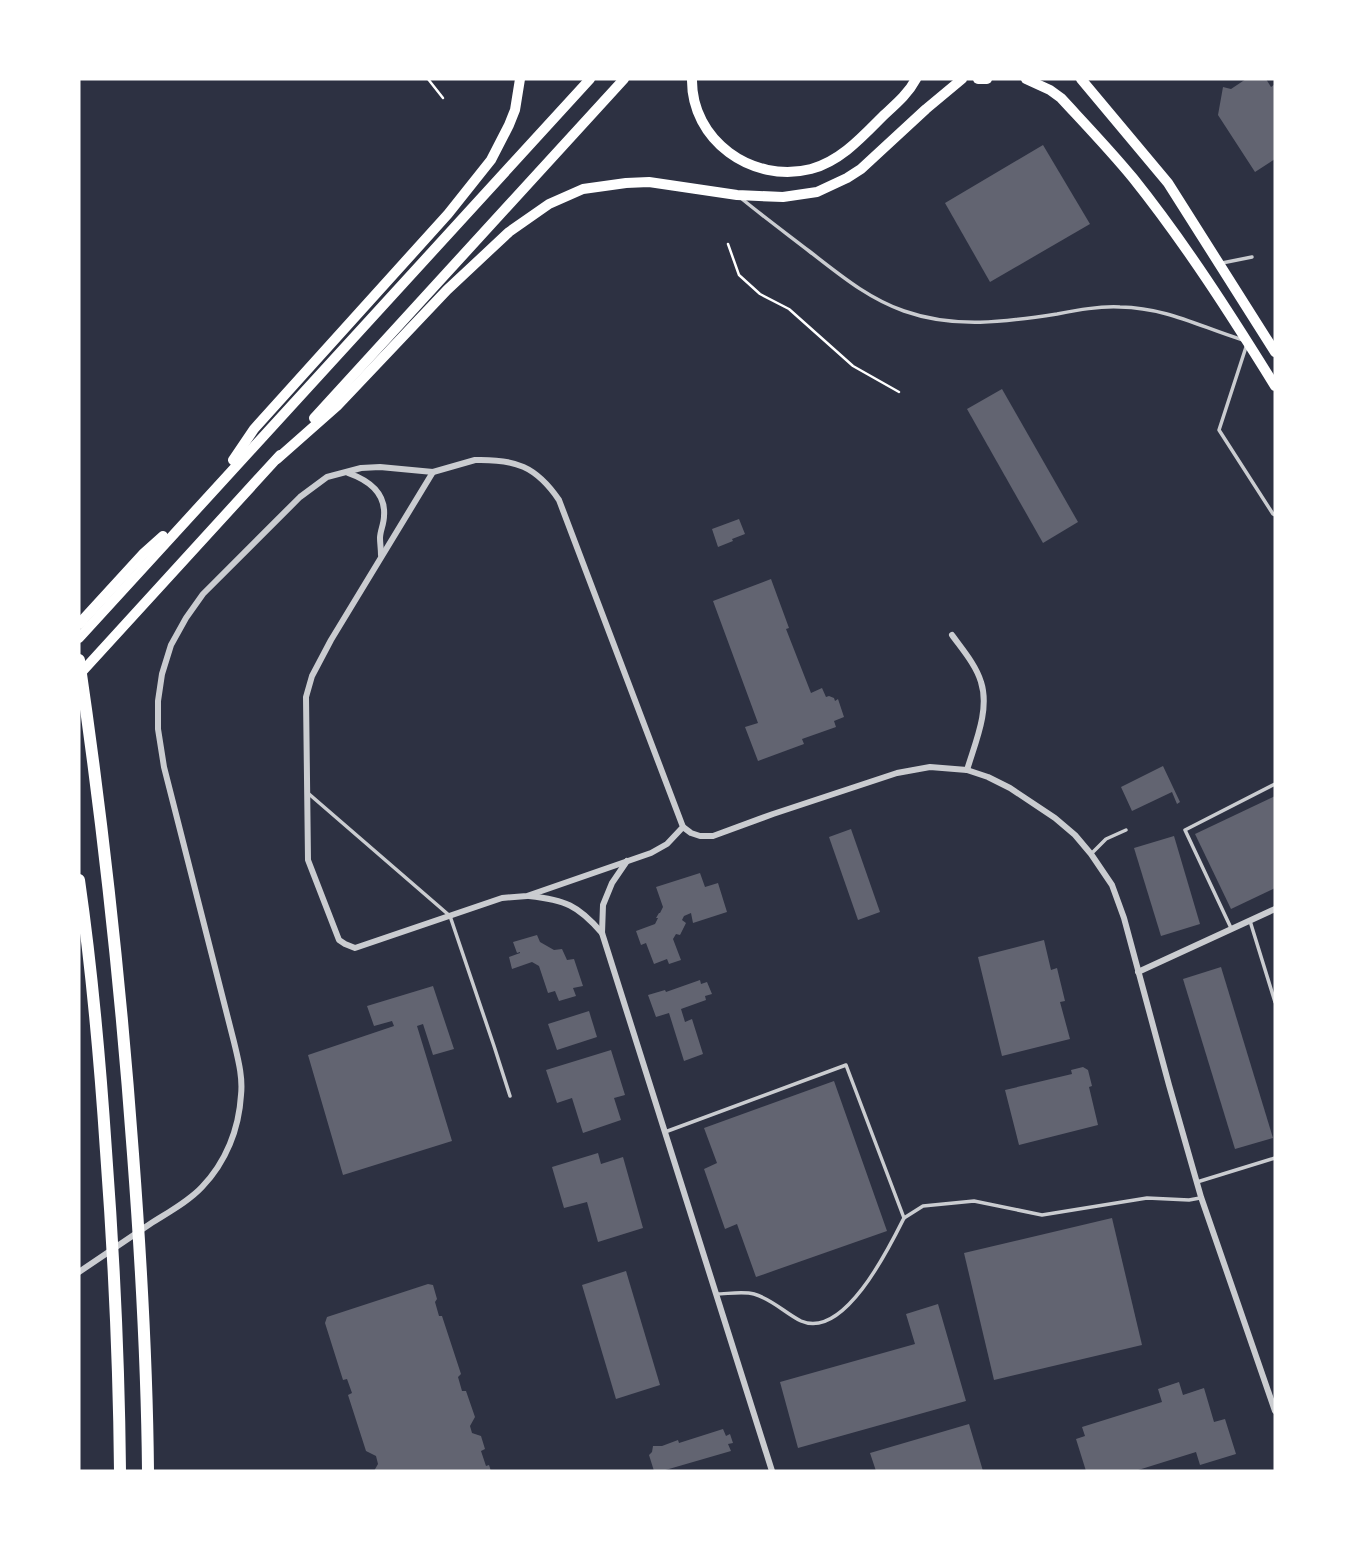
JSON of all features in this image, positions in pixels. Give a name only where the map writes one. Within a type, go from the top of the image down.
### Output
[{"type":"highway","points":[[79,660],[114,935],[130,1117],[141,1268],[148,1471]]},
{"type":"highway","points":[[79,880],[96,1027],[112,1233],[120,1471]]},
{"type":"main road","points":[[212,491],[254,429],[448,214],[491,160],[509,125],[520,79]]},
{"type":"main road","points":[[79,638],[590,79]]},
{"type":"main road","points":[[79,676],[624,79]]},
{"type":"main road","points":[[692,79],[699,117],[719,146],[745,163],[774,171],[793,171],[811,169],[843,153],[907,93],[916,79]]},
{"type":"main road","points":[[277,459],[337,406],[447,290],[509,232],[549,204],[583,189],[626,183],[649,182],[737,195],[783,197],[803,195],[831,187],[875,158],[962,79]]},
{"type":"main road","points":[[978,79],[988,79]]},
{"type":"main road","points":[[1026,79],[1061,98],[1110,150],[1176,236],[1275,386]]},
{"type":"main road","points":[[1081,79],[1168,183],[1275,352]]},
{"type":"main road","points":[[79,624],[144,552],[195,510]]},
{"type":"street","points":[[79,1272],[201,1188],[228,1152],[237,1126],[242,1094],[234,1042],[164,767],[158,729],[158,701],[162,674],[171,645],[203,594],[300,497],[327,477],[361,468],[380,467],[433,472],[475,460],[496,460],[516,463],[532,471],[549,485],[559,500],[683,827],[691,833],[713,836],[897,773],[930,767],[967,770],[1010,788],[1055,818],[1075,835],[1091,854],[1112,885],[1124,918],[1201,1198],[1275,1411]]},
{"type":"street","points":[[346,472],[371,485],[383,502],[384,520],[380,535],[382,556]]},
{"type":"street","points":[[433,472],[331,640],[312,677],[306,697],[308,860],[339,940],[355,948],[502,898],[527,896],[571,904],[592,920],[602,933]]},
{"type":"street","points":[[951,635],[981,683],[981,721],[967,770]]},
{"type":"street","points":[[527,896],[651,853],[667,844],[683,827]]},
{"type":"street","points":[[627,861],[612,883],[603,905],[602,933],[772,1471]]},
{"type":"street","points":[[1138,972],[1275,909]]},
{"type":"lane","points":[[737,195],[836,274],[863,292],[904,311],[930,318],[974,324],[1097,308],[1137,307],[1169,313],[1248,342],[1219,430],[1275,515]]},
{"type":"lane","points":[[1220,264],[1252,257]]},
{"type":"lane","points":[[1232,930],[1185,830],[1275,784]]},
{"type":"lane","points":[[307,793],[450,916],[509,1096]]},
{"type":"lane","points":[[1091,854],[1106,839],[1126,830]]},
{"type":"lane","points":[[1251,921],[1275,1002]]},
{"type":"lane","points":[[665,1132],[846,1065],[904,1218]]},
{"type":"lane","points":[[1197,1182],[1275,1158]]},
{"type":"lane","points":[[716,1294],[753,1294],[780,1306],[803,1321],[820,1324],[840,1314],[864,1287],[904,1218],[923,1206],[974,1201],[1042,1215],[1147,1198],[1201,1198]]},
{"type":"path","points":[[428,79],[443,98]]},
{"type":"path","points":[[728,244],[739,275],[760,294],[789,309],[853,366],[900,392]]},
{"type":"building","points":[[1246,79],[1266,79],[1271,87],[1275,84],[1275,159],[1255,172],[1218,115],[1223,87],[1231,89]]},
{"type":"building","points":[[1043,145],[1090,224],[990,282],[945,203]]},
{"type":"building","points":[[1002,389],[1078,522],[1043,543],[967,409]]},
{"type":"building","points":[[739,519],[745,534],[718,547],[712,529]]},
{"type":"building","points":[[771,579],[789,628],[786,629],[811,693],[822,688],[826,697],[834,698],[835,701],[838,699],[844,717],[834,721],[836,727],[802,739],[804,744],[758,761],[745,727],[758,723],[713,601]]},
{"type":"building","points":[[1163,766],[1180,802],[1177,804],[1172,792],[1132,811],[1121,787]]},
{"type":"building","points":[[1275,796],[1275,888],[1231,909],[1195,834]]},
{"type":"building","points":[[851,829],[880,912],[858,920],[829,837]]},
{"type":"building","points":[[1174,836],[1200,924],[1161,936],[1134,848]]},
{"type":"building","points":[[700,873],[705,887],[718,883],[727,912],[693,923],[691,913],[684,916],[682,920],[686,923],[680,935],[676,934],[673,939],[681,960],[669,964],[667,959],[654,964],[646,943],[641,945],[636,931],[655,924],[663,907],[656,887]]},
{"type":"building","points":[[537,935],[540,942],[554,950],[562,949],[567,960],[574,959],[583,986],[573,988],[576,996],[559,1001],[555,991],[548,993],[539,966],[532,962],[512,969],[509,957],[520,953],[517,953],[513,942]]},
{"type":"building","points":[[1044,940],[1051,970],[1057,968],[1065,1001],[1060,1002],[1070,1039],[1002,1056],[978,957]]},
{"type":"building","points":[[1221,967],[1273,1138],[1235,1149],[1183,979]]},
{"type":"building","points":[[700,980],[701,984],[707,982],[712,994],[705,996],[706,1000],[681,1009],[685,1022],[692,1019],[703,1054],[684,1061],[669,1013],[656,1017],[648,995],[665,990],[666,992]]},
{"type":"building","points":[[433,986],[454,1049],[433,1055],[423,1024],[417,1026],[452,1141],[343,1175],[308,1055],[394,1026],[392,1021],[374,1026],[367,1006]]},
{"type":"building","points":[[589,1011],[597,1037],[557,1050],[548,1024]]},
{"type":"building","points":[[611,1050],[625,1095],[614,1098],[621,1120],[583,1133],[572,1098],[557,1103],[546,1070]]},
{"type":"building","points":[[1083,1067],[1088,1070],[1098,1125],[1019,1145],[1005,1090],[1072,1074],[1071,1070]]},
{"type":"building","points":[[834,1081],[887,1231],[756,1277],[737,1224],[725,1229],[704,1169],[717,1163],[704,1128]]},
{"type":"building","points":[[598,1153],[601,1164],[623,1157],[643,1228],[598,1242],[587,1202],[564,1208],[552,1167]]},
{"type":"building","points":[[1112,1218],[1142,1345],[994,1380],[964,1253]]},
{"type":"building","points":[[626,1271],[660,1385],[616,1399],[582,1285]]},
{"type":"building","points":[[428,1284],[433,1285],[439,1316],[442,1316],[461,1374],[458,1377],[462,1391],[466,1391],[475,1417],[470,1426],[472,1433],[481,1436],[485,1449],[481,1451],[486,1466],[489,1465],[491,1471],[374,1471],[378,1464],[376,1456],[366,1451],[348,1395],[352,1393],[347,1379],[343,1380],[325,1323],[327,1317]]},
{"type":"building","points":[[938,1304],[966,1401],[798,1448],[780,1382],[915,1344],[906,1314]]},
{"type":"building","points":[[1179,1382],[1183,1395],[1204,1388],[1214,1422],[1225,1419],[1236,1454],[1200,1465],[1196,1452],[1135,1471],[1086,1471],[1076,1439],[1085,1436],[1082,1427],[1162,1402],[1158,1389]]},
{"type":"building","points":[[969,1424],[983,1471],[876,1471],[870,1453]]},
{"type":"building","points":[[723,1429],[726,1436],[730,1434],[733,1443],[728,1444],[731,1451],[654,1471],[649,1455],[653,1446],[662,1446],[678,1440],[679,1443]]}]
